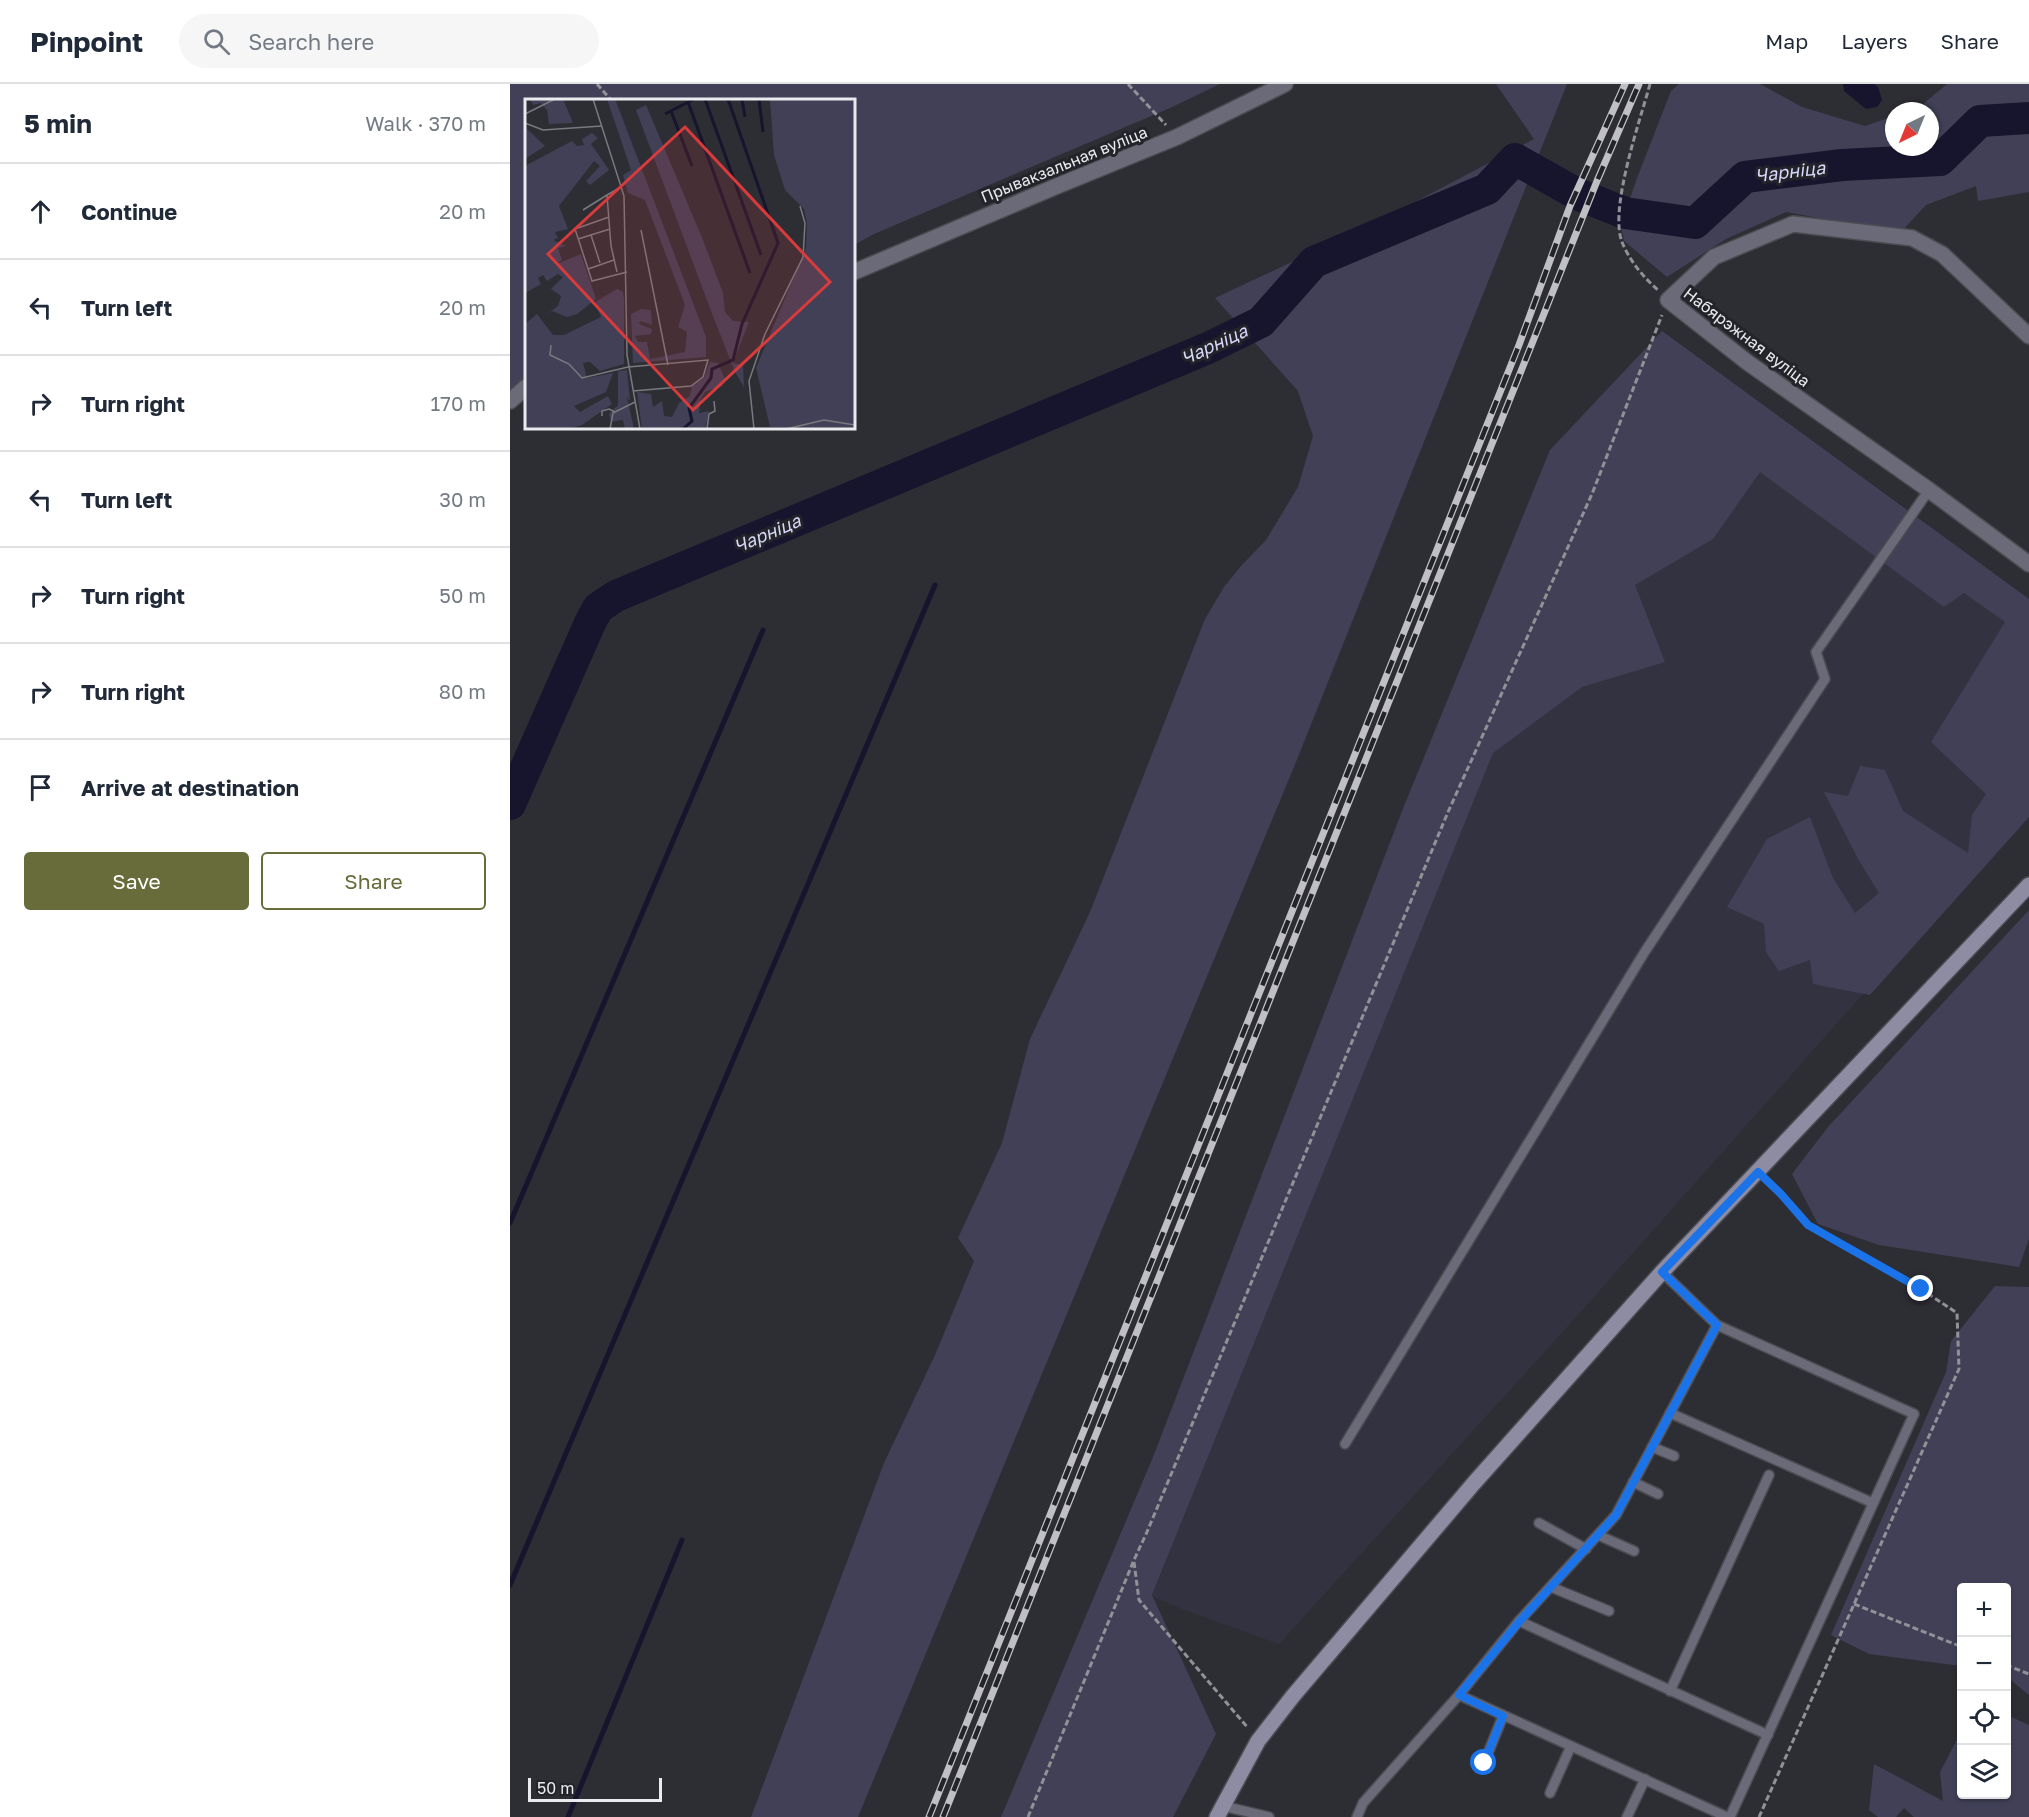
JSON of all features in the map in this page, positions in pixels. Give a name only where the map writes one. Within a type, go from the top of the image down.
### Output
[{"type":"street","name":"Прывакзальная вуліца","points":[[855,273],[1177,137],[1285,84]]},
{"type":"street","name":"Набярэжная вуліца","points":[[2029,336],[1942,254],[1912,238],[1793,224],[1714,257],[1668,300],[1747,362],[1929,490],[2029,564]]},
{"type":"street","points":[[510,400],[525,388]]},
{"type":"street","points":[[1220,1811],[1258,1741],[1300,1687],[1474,1483],[1662,1272],[2029,885]]},
{"type":"lane","points":[[1345,1444],[1644,953],[1825,679],[1816,652],[1929,490]]},
{"type":"lane","points":[[1459,1695],[1729,1817],[1914,1414],[1717,1325],[1662,1272]]},
{"type":"lane","points":[[1358,1817],[1363,1803],[1459,1695],[1519,1622],[1616,1515],[1717,1325]]},
{"type":"lane","points":[[1670,1413],[1873,1503]]},
{"type":"lane","points":[[1652,1447],[1674,1456]]},
{"type":"lane","points":[[1670,1691],[1769,1475]]},
{"type":"lane","points":[[1633,1482],[1658,1494]]},
{"type":"lane","points":[[1539,1524],[1586,1550]]},
{"type":"lane","points":[[1598,1535],[1634,1551]]},
{"type":"lane","points":[[1551,1587],[1609,1611]]},
{"type":"lane","points":[[1519,1622],[1768,1735]]},
{"type":"lane","points":[[1484,1763],[1503,1716]]},
{"type":"lane","points":[[1550,1793],[1571,1746]]},
{"type":"lane","points":[[1628,1817],[1645,1779]]},
{"type":"lane","points":[[1220,1811],[1269,1817]]},
{"type":"path","points":[[597,84],[610,99]]},
{"type":"path","points":[[1128,84],[1177,137]]},
{"type":"path","points":[[1028,1817],[1448,812],[1592,494],[1668,300],[1652,285],[1630,258],[1621,240],[1619,220],[1619,199],[1650,84]]},
{"type":"path","points":[[1758,1172],[1808,1225],[1921,1289],[1958,1313],[1959,1368],[1759,1817]]},
{"type":"path","points":[[1134,1560],[1139,1600],[1258,1741]]},
{"type":"path","points":[[1854,1604],[1957,1645]]},
{"type":"path","points":[[2011,1667],[2029,1674]]},
{"type":"shaded area","points":[[510,84],[1220,84],[1170,108],[874,234],[855,244],[855,99],[525,99],[525,391],[510,398]]},
{"type":"shaded area","points":[[1496,84],[1567,84],[1296,762],[858,1817],[751,1817],[884,1463],[935,1355],[974,1261],[958,1238],[1002,1143],[1030,1039],[1090,912],[1205,619],[1224,587],[1266,540],[1298,487],[1313,436],[1298,391],[1215,298],[1377,222],[1534,139]]},
{"type":"shaded area","points":[[1679,84],[1760,84],[1802,107],[1865,126],[1885,119],[1885,156],[1939,156],[1939,102],[1926,102],[1947,84],[2029,84],[2029,192],[1978,201],[1976,186],[1926,205],[1900,233],[1786,212],[1726,239],[1667,277],[1624,241],[1621,225],[1671,91]]},
{"type":"shaded area","points":[[1843,84],[1874,84],[1878,87],[1882,100],[1877,107],[1866,109],[1844,91]]},
{"type":"shaded area","points":[[1662,331],[2029,599],[2029,807],[1561,1334],[1279,1644],[1152,1596]]},
{"type":"shaded area","points":[[1662,331],[2029,599],[2029,817],[1870,995],[1813,984],[1810,960],[1779,971],[1766,952],[1764,924],[1727,907],[1767,839],[1810,817],[1833,878],[1855,913],[1879,893],[1858,859],[1824,792],[1848,796],[1860,766],[1885,770],[1903,811],[1968,853],[1972,815],[1986,794],[1931,742],[2005,622],[1964,593],[1944,607],[1760,472],[1713,539],[1635,585],[1665,662],[1582,687],[1493,753],[1152,1595],[1216,1734],[1173,1817],[1001,1817],[1153,1457],[1404,806],[1550,450]]},
{"type":"shaded area","points":[[2029,910],[2029,1239],[2019,1267],[1879,1245],[1818,1224],[1792,1174],[1828,1127]]},
{"type":"shaded area","points":[[1995,1286],[2029,1287],[2029,1695],[2011,1680],[2011,1583],[1957,1583],[1957,1665],[1869,1654],[1831,1635],[1946,1372],[1951,1341]]},
{"type":"shaded area","points":[[2011,1717],[2029,1725],[2029,1817],[1914,1817],[1904,1808],[1896,1817],[1878,1817],[1869,1810],[1874,1764],[1943,1801],[1940,1772],[1957,1740],[1957,1799],[2011,1799]]},
{"type":"waterway","name":"Чарніца","points":[[510,804],[590,623],[598,608],[616,596],[1208,348],[1261,322],[1314,262],[1487,189],[1515,159],[1577,194],[1625,213],[1695,223],[1745,177],[1842,165],[1940,160],[1980,121],[2029,118]]},
{"type":"waterway","points":[[510,1585],[935,585]]},
{"type":"waterway","points":[[510,1223],[763,630]]},
{"type":"waterway","points":[[568,1817],[682,1540]]},
{"type":"railway","points":[[929,1817],[1519,345],[1570,206],[1625,84]]},
{"type":"railway","points":[[943,1817],[1597,181],[1639,84]]},
{"type":"route","points":[[1484,1763],[1503,1716],[1459,1695],[1519,1622],[1616,1515],[1717,1325],[1662,1272],[1758,1172],[1808,1225],[1921,1289]]}]
